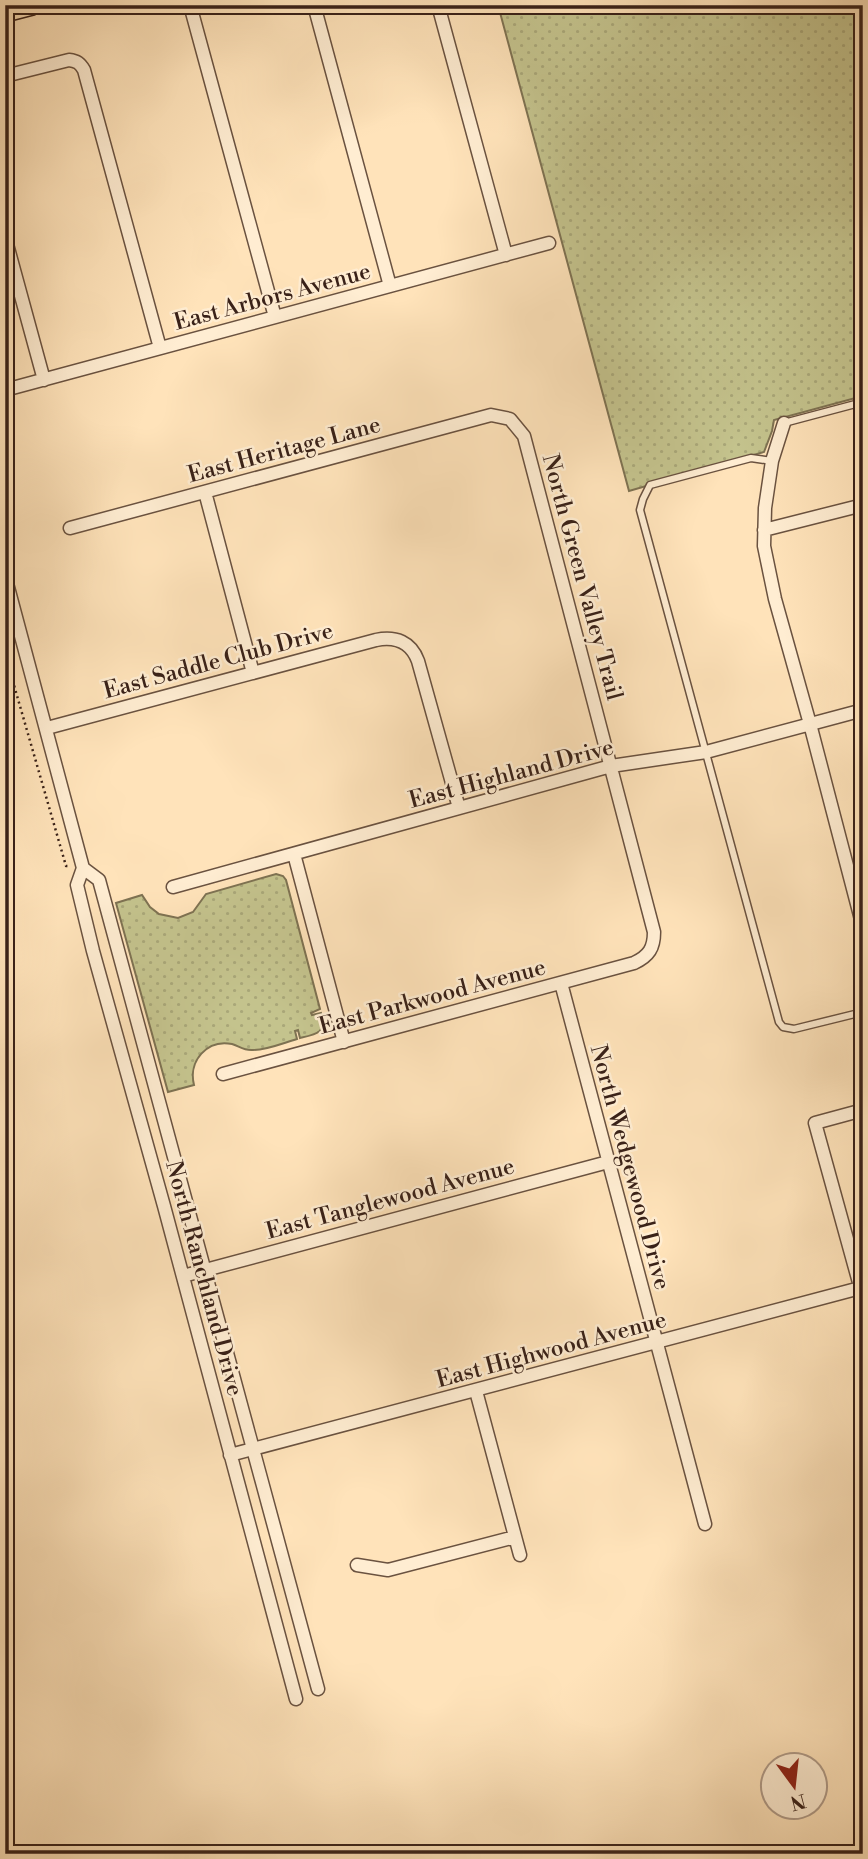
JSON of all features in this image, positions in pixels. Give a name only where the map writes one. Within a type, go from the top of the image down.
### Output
[{"type":"main road","points":[[5,12],[32,5]]},
{"type":"street","points":[[190,5],[275,317]]},
{"type":"street","points":[[314,5],[390,286]]},
{"type":"street","points":[[438,5],[506,255]]},
{"type":"street","points":[[5,76],[59,62],[75,61],[81,64],[160,348]]},
{"type":"street","points":[[5,237],[44,380]]},
{"type":"street","name":"East Arbors Avenue","points":[[5,390],[549,243]]},
{"type":"street","name":"East Heritage Lane","points":[[70,528],[491,415],[510,419]]},
{"type":"street","name":"North Green Valley Trail","points":[[510,419],[524,436],[611,766],[654,932],[654,943],[649,952]]},
{"type":"street","points":[[784,423],[772,461],[765,508],[764,546],[768,571],[863,927]]},
{"type":"street","points":[[205,492],[253,673]]},
{"type":"street","points":[[764,530],[860,505]]},
{"type":"street","name":"North Ranchland Drive","points":[[5,576],[83,868],[77,885],[93,951],[296,1699]]},
{"type":"street","name":"East Saddle Club Drive","points":[[47,728],[376,639],[394,638],[401,640],[415,652],[459,808]]},
{"type":"street","name":"East Highland Drive","points":[[173,887],[611,766],[706,752],[863,709]]},
{"type":"street","points":[[294,854],[344,1042]]},
{"type":"street","name":"North Ranchland Drive","points":[[83,868],[99,880],[318,1689]]},
{"type":"street","name":"East Parkwood Avenue","points":[[223,1074],[635,963],[649,952]]},
{"type":"street","name":"North Wedgewood Drive","points":[[561,983],[705,1524]]},
{"type":"street","points":[[862,1293],[815,1123],[863,1110]]},
{"type":"street","name":"East Tanglewood Avenue","points":[[183,1276],[608,1162]]},
{"type":"street","name":"East Highwood Avenue","points":[[230,1455],[656,1343],[862,1293]]},
{"type":"street","points":[[477,1391],[520,1555]]},
{"type":"street","points":[[357,1565],[388,1570],[515,1537]]},
{"type":"lane","points":[[784,423],[863,402]]},
{"type":"lane","points":[[772,461],[751,458],[650,485],[640,510],[779,1022],[783,1027],[794,1029],[863,1012]]},
{"type":"lane","points":[[860,505],[863,524]]},
{"type":"path","points":[[5,654],[66,866],[83,868]]},
{"type":"shaded area","points":[[498,5],[863,5],[863,396],[774,420],[764,452],[629,491]]},
{"type":"shaded area","points":[[276,874],[286,880],[320,1009],[311,1013],[321,1013],[321,1029],[316,1034],[300,1038],[298,1030],[295,1031],[297,1039],[258,1050],[247,1050],[223,1043],[207,1048],[194,1068],[194,1085],[168,1092],[116,903],[142,895],[159,914],[178,918],[193,912],[206,894]]}]
